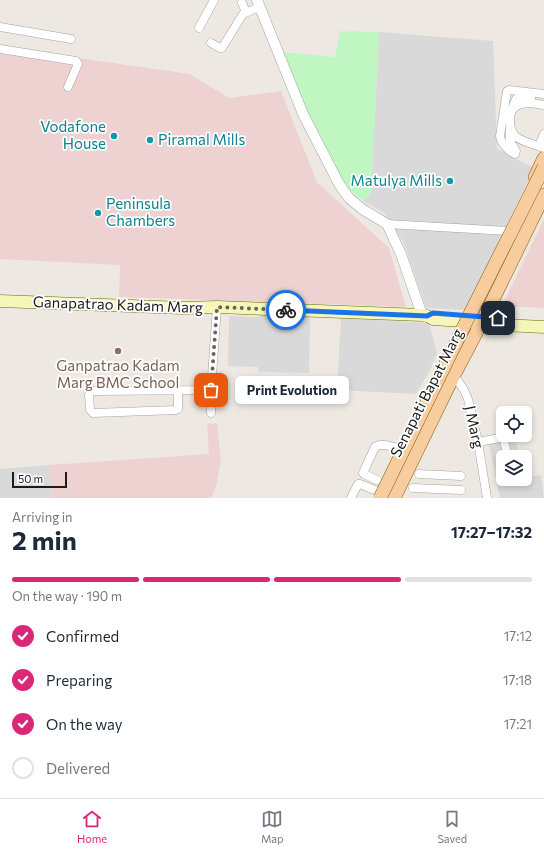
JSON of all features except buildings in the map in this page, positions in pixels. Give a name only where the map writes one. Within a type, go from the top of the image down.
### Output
[{"type":"main road","name":"Senapati Bapat Marg","points":[[378,490],[544,158]]},
{"type":"main road","points":[[378,490],[544,167]]},
{"type":"main road","points":[[378,490],[460,346],[544,180]]},
{"type":"main road","name":"Senapati Bapat Marg","points":[[394,498],[544,195]]},
{"type":"main road","name":"Ganapatrao Kadam Marg","points":[[0,301],[425,315],[433,319],[465,318],[525,323],[544,327]]},
{"type":"main road","name":"Ganapatrao Kadam Marg","points":[[525,323],[544,321]]},
{"type":"street","points":[[199,28],[214,0]]},
{"type":"street","points":[[242,3],[246,12]]},
{"type":"street","points":[[211,43],[222,48],[242,16],[258,3],[303,114],[340,186],[349,198],[362,209],[387,224],[508,231],[523,238]]},
{"type":"street","points":[[0,27],[71,39]]},
{"type":"street","points":[[0,49],[76,61],[78,64],[68,87]]},
{"type":"street","points":[[544,94],[507,91],[500,136],[503,143],[514,154],[516,151],[509,139],[509,117],[515,101],[518,98],[544,100]]},
{"type":"street","points":[[512,110],[524,103],[531,102],[544,104]]},
{"type":"street","points":[[510,127],[516,136],[524,141],[541,147],[544,134]]},
{"type":"street","points":[[387,224],[401,254],[425,315]]},
{"type":"street","points":[[211,413],[211,390],[217,307]]},
{"type":"street","name":"J Marg","points":[[440,367],[454,375],[468,399],[478,442],[487,498]]},
{"type":"street","points":[[178,390],[178,409],[176,410],[92,412],[90,410],[90,395],[93,391],[178,390],[211,390]]},
{"type":"street","points":[[478,442],[500,438],[503,439],[506,450]]},
{"type":"street","points":[[378,490],[363,473],[375,447],[382,444],[398,448]]},
{"type":"street","points":[[419,474],[461,476]]},
{"type":"street","points":[[351,498],[358,484],[378,490]]},
{"type":"street","points":[[413,488],[461,490]]},
{"type":"shaded area","name":"Matulya Mills","points":[[379,32],[493,41],[497,149],[534,168],[466,310],[426,308],[404,243],[384,213],[363,201],[371,193]]},
{"type":"shaded area","name":"Piramal Mills","points":[[0,47],[190,74],[229,98],[281,91],[317,182],[389,248],[406,307],[119,297],[120,265],[0,259]]},
{"type":"shaded area","points":[[544,219],[544,308],[502,306]]},
{"type":"shaded area","points":[[259,315],[310,316],[309,373],[258,372],[258,367],[228,366],[229,316],[259,317]]},
{"type":"shaded area","points":[[341,318],[429,323],[437,353],[430,370],[416,394],[337,390]]},
{"type":"shaded area","points":[[207,423],[217,423],[221,460],[216,487],[211,498],[52,498],[49,465],[209,454]]},
{"type":"shaded area","points":[[496,435],[496,442],[516,442],[518,450],[496,450],[496,479],[487,436]]},
{"type":"shaded area","points":[[49,465],[52,498],[0,498],[0,469]]},
{"type":"shaded area","points":[[541,475],[544,498],[500,498],[497,486],[532,486],[532,476]]},
{"type":"green space","points":[[340,31],[379,32],[371,193],[363,201],[346,187],[324,152],[282,52],[335,57]]},
{"type":"way so far","points":[[211,390],[217,307],[286,310]]},
{"type":"place","name":"Vodafone House","points":[[114,136]]},
{"type":"place","name":"Piramal Mills","points":[[150,140]]},
{"type":"place","name":"Matulya Mills","points":[[450,181]]},
{"type":"place","name":"Peninsula Chambers","points":[[98,213]]},
{"type":"place","name":"Ganpatrao Kadam Marg BMC School","points":[[118,351]]},
{"type":"place","name":"Print Evolution","points":[[211,390]]},
{"type":"route","points":[[286,310],[427,316],[433,313],[498,318]]}]
